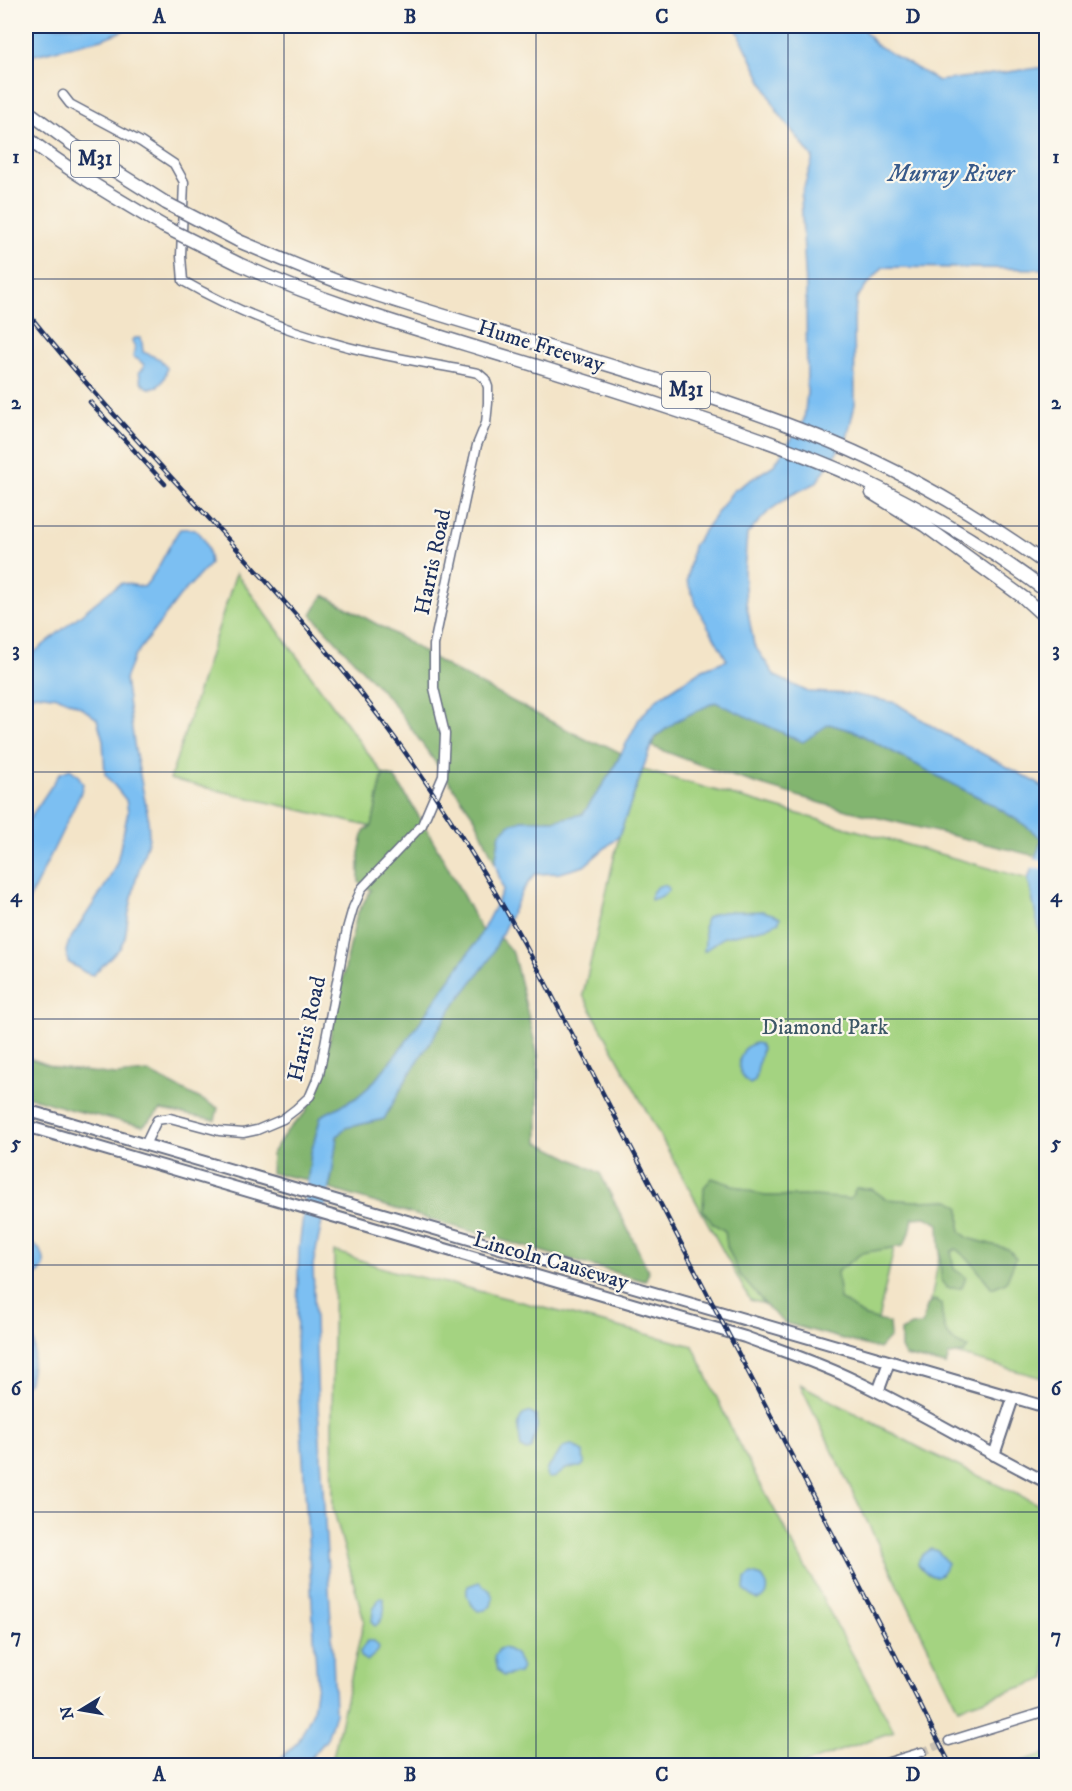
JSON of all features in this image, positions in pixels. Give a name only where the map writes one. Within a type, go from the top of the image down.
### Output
[{"type":"highway","name":"Hume Freeway","points":[[26,111],[72,144],[166,203],[240,242],[348,285],[739,406],[811,433],[916,483],[999,532],[1047,564]]},
{"type":"highway","name":"Hume Freeway","points":[[26,137],[109,195],[163,226],[239,264],[307,293],[733,429],[801,454],[902,506]]},
{"type":"highway","points":[[902,506],[982,547],[1047,591]]},
{"type":"highway","points":[[902,506],[1047,618]]},
{"type":"highway","points":[[999,532],[1047,556]]},
{"type":"main road","name":"Lincoln Causeway","points":[[26,1110],[1047,1407]]},
{"type":"main road","name":"Lincoln Causeway","points":[[26,1126],[745,1338],[812,1361],[878,1392],[1047,1482]]},
{"type":"main road","points":[[141,1160],[145,1145]]},
{"type":"main road","points":[[878,1392],[889,1362]]},
{"type":"main road","points":[[994,1455],[1013,1398]]},
{"type":"street","name":"Harris Road","points":[[63,95],[70,104],[141,142],[174,164],[184,182],[181,256],[183,281],[226,304],[286,329],[350,348],[478,374],[485,379],[488,387],[486,423],[473,462],[434,645],[434,688],[445,734],[443,776],[422,825],[362,888],[353,908],[319,1075],[310,1096],[283,1119],[243,1133],[219,1131],[170,1118],[157,1120],[145,1145]]},
{"type":"street","points":[[949,1741],[1047,1711]]},
{"type":"street","points":[[876,1766],[922,1752]]},
{"type":"green space","points":[[236,573],[383,774],[372,827],[170,779]]},
{"type":"green space","points":[[324,595],[453,670],[593,743],[605,745],[621,753],[583,815],[556,820],[522,820],[500,834],[495,863],[475,818],[393,703],[311,614]]},
{"type":"green space","points":[[715,702],[745,715],[829,724],[856,732],[990,803],[1022,823],[1042,839],[1036,856],[834,807],[719,772],[651,746],[671,725]]},
{"type":"green space","name":"Diamond Park","points":[[643,770],[1028,879],[1040,933],[1046,946],[1046,1379],[923,1345],[948,1207],[903,1208],[875,1333],[750,1300],[583,995],[619,836]]},
{"type":"green space","points":[[383,774],[394,777],[406,796],[440,853],[482,932],[403,1046],[371,1085],[356,1098],[321,1116],[311,1153],[308,1180],[271,1173],[272,1153],[286,1132],[306,1112],[325,1060],[357,914],[371,890],[359,882],[359,853],[364,831],[372,826]]},
{"type":"green space","points":[[500,938],[513,953],[538,1056],[538,1142],[600,1173],[649,1272],[645,1281],[330,1189],[337,1136],[344,1128],[384,1119],[434,1034]]},
{"type":"green space","points":[[26,1057],[57,1068],[116,1075],[148,1072],[218,1108],[215,1120],[161,1110],[143,1126],[72,1110],[26,1096]]},
{"type":"green space","points":[[712,1178],[765,1196],[850,1199],[856,1188],[872,1189],[886,1199],[950,1200],[960,1208],[960,1231],[968,1238],[1008,1249],[1016,1258],[1006,1282],[992,1288],[972,1263],[956,1249],[951,1252],[954,1269],[966,1277],[962,1288],[947,1288],[941,1279],[939,1224],[926,1217],[913,1218],[910,1233],[903,1246],[862,1253],[837,1272],[840,1299],[866,1317],[889,1323],[890,1337],[879,1349],[785,1323],[769,1309],[739,1274],[727,1246],[725,1231],[712,1223],[703,1210],[704,1187]]},
{"type":"green space","points":[[334,1251],[392,1271],[693,1346],[735,1437],[894,1731],[801,1765],[325,1766],[333,1757],[364,1620],[333,1508]]},
{"type":"green space","points":[[934,1300],[941,1303],[944,1325],[949,1336],[968,1348],[964,1353],[949,1355],[946,1365],[905,1356],[901,1348],[901,1331],[911,1326],[922,1325],[927,1306]]},
{"type":"green space","points":[[800,1384],[924,1450],[1046,1508],[1046,1679],[958,1708]]},
{"type":"green space","points":[[1046,1753],[1046,1765],[1012,1765]]},
{"type":"water","points":[[26,26],[135,26],[102,39],[26,57]]},
{"type":"water","name":"Murray River","points":[[735,26],[861,26],[875,44],[938,81],[1046,67],[1046,269],[883,267],[857,297],[854,318],[855,404],[847,438],[816,483],[791,495],[769,511],[747,534],[744,573],[746,602],[754,645],[775,676],[808,692],[851,694],[896,703],[938,730],[1046,789],[1046,946],[1040,933],[1028,879],[1042,839],[990,803],[856,732],[829,724],[803,742],[715,702],[678,720],[654,738],[619,836],[584,866],[560,873],[535,874],[523,890],[489,960],[452,1008],[407,1078],[384,1119],[345,1128],[337,1136],[332,1174],[313,1265],[318,1407],[335,1713],[327,1739],[305,1765],[272,1766],[298,1742],[313,1711],[317,1683],[296,1347],[299,1248],[311,1153],[321,1116],[356,1098],[371,1085],[403,1046],[477,941],[503,890],[495,863],[500,834],[509,825],[522,820],[556,820],[583,814],[612,771],[639,719],[658,698],[703,669],[727,660],[697,607],[687,581],[693,546],[733,491],[774,465],[804,420],[807,393],[806,288],[801,197],[813,158],[777,111]]},
{"type":"water","points":[[892,26],[998,26],[924,37]]},
{"type":"water","points":[[140,338],[143,352],[160,359],[167,368],[161,383],[154,388],[141,382],[139,372],[144,365],[133,357],[135,346],[132,340]]},
{"type":"water","points":[[180,529],[191,529],[200,534],[207,548],[210,564],[180,596],[134,657],[125,679],[135,750],[148,816],[149,838],[136,879],[125,937],[120,948],[93,975],[68,962],[66,951],[69,941],[107,883],[117,862],[128,812],[126,800],[105,774],[103,740],[97,719],[79,706],[59,697],[36,694],[26,697],[26,659],[122,583],[144,587]]},
{"type":"water","points":[[70,769],[78,775],[83,784],[80,795],[26,906],[26,824],[60,773]]},
{"type":"water","points":[[663,885],[668,887],[668,891],[651,900],[654,890]]},
{"type":"water","points":[[762,911],[780,918],[779,922],[766,928],[724,937],[704,951],[704,924],[710,915],[724,912]]},
{"type":"water","points":[[755,1043],[760,1044],[762,1048],[755,1081],[750,1084],[742,1076],[739,1066],[746,1047]]},
{"type":"water","points":[[26,1241],[42,1253],[44,1267],[37,1275],[26,1272]]},
{"type":"water","points":[[26,1320],[34,1341],[34,1353],[29,1382],[26,1385]]},
{"type":"water","points":[[528,1412],[536,1416],[537,1427],[531,1449],[526,1451],[521,1448],[518,1427],[520,1418]]},
{"type":"water","points":[[572,1445],[583,1452],[584,1464],[581,1467],[568,1468],[549,1478],[546,1475],[547,1468],[563,1448]]},
{"type":"water","points":[[931,1549],[938,1551],[947,1563],[938,1576],[926,1573],[918,1564],[922,1555]]},
{"type":"water","points":[[752,1574],[762,1577],[766,1584],[767,1594],[762,1599],[757,1600],[744,1590],[745,1579]]},
{"type":"water","points":[[479,1582],[490,1591],[493,1598],[491,1606],[478,1611],[470,1603],[467,1593],[468,1586]]},
{"type":"water","points":[[380,1597],[383,1598],[384,1610],[380,1621],[375,1626],[372,1623],[373,1610]]},
{"type":"water","points":[[367,1641],[374,1641],[379,1647],[378,1651],[367,1661],[362,1658],[360,1652]]},
{"type":"water","points":[[503,1648],[517,1658],[522,1668],[519,1673],[503,1676],[497,1670],[494,1657],[499,1649]]},
{"type":"pier","points":[[1032,859],[1046,862],[1046,870],[1029,867]]},
{"type":"tunnel","points":[[922,1752],[949,1741]]},
{"type":"railway","points":[[26,311],[103,402],[303,622],[398,742],[450,819],[499,898],[544,980],[951,1766]]},
{"type":"railway","points":[[90,402],[165,484]]}]
